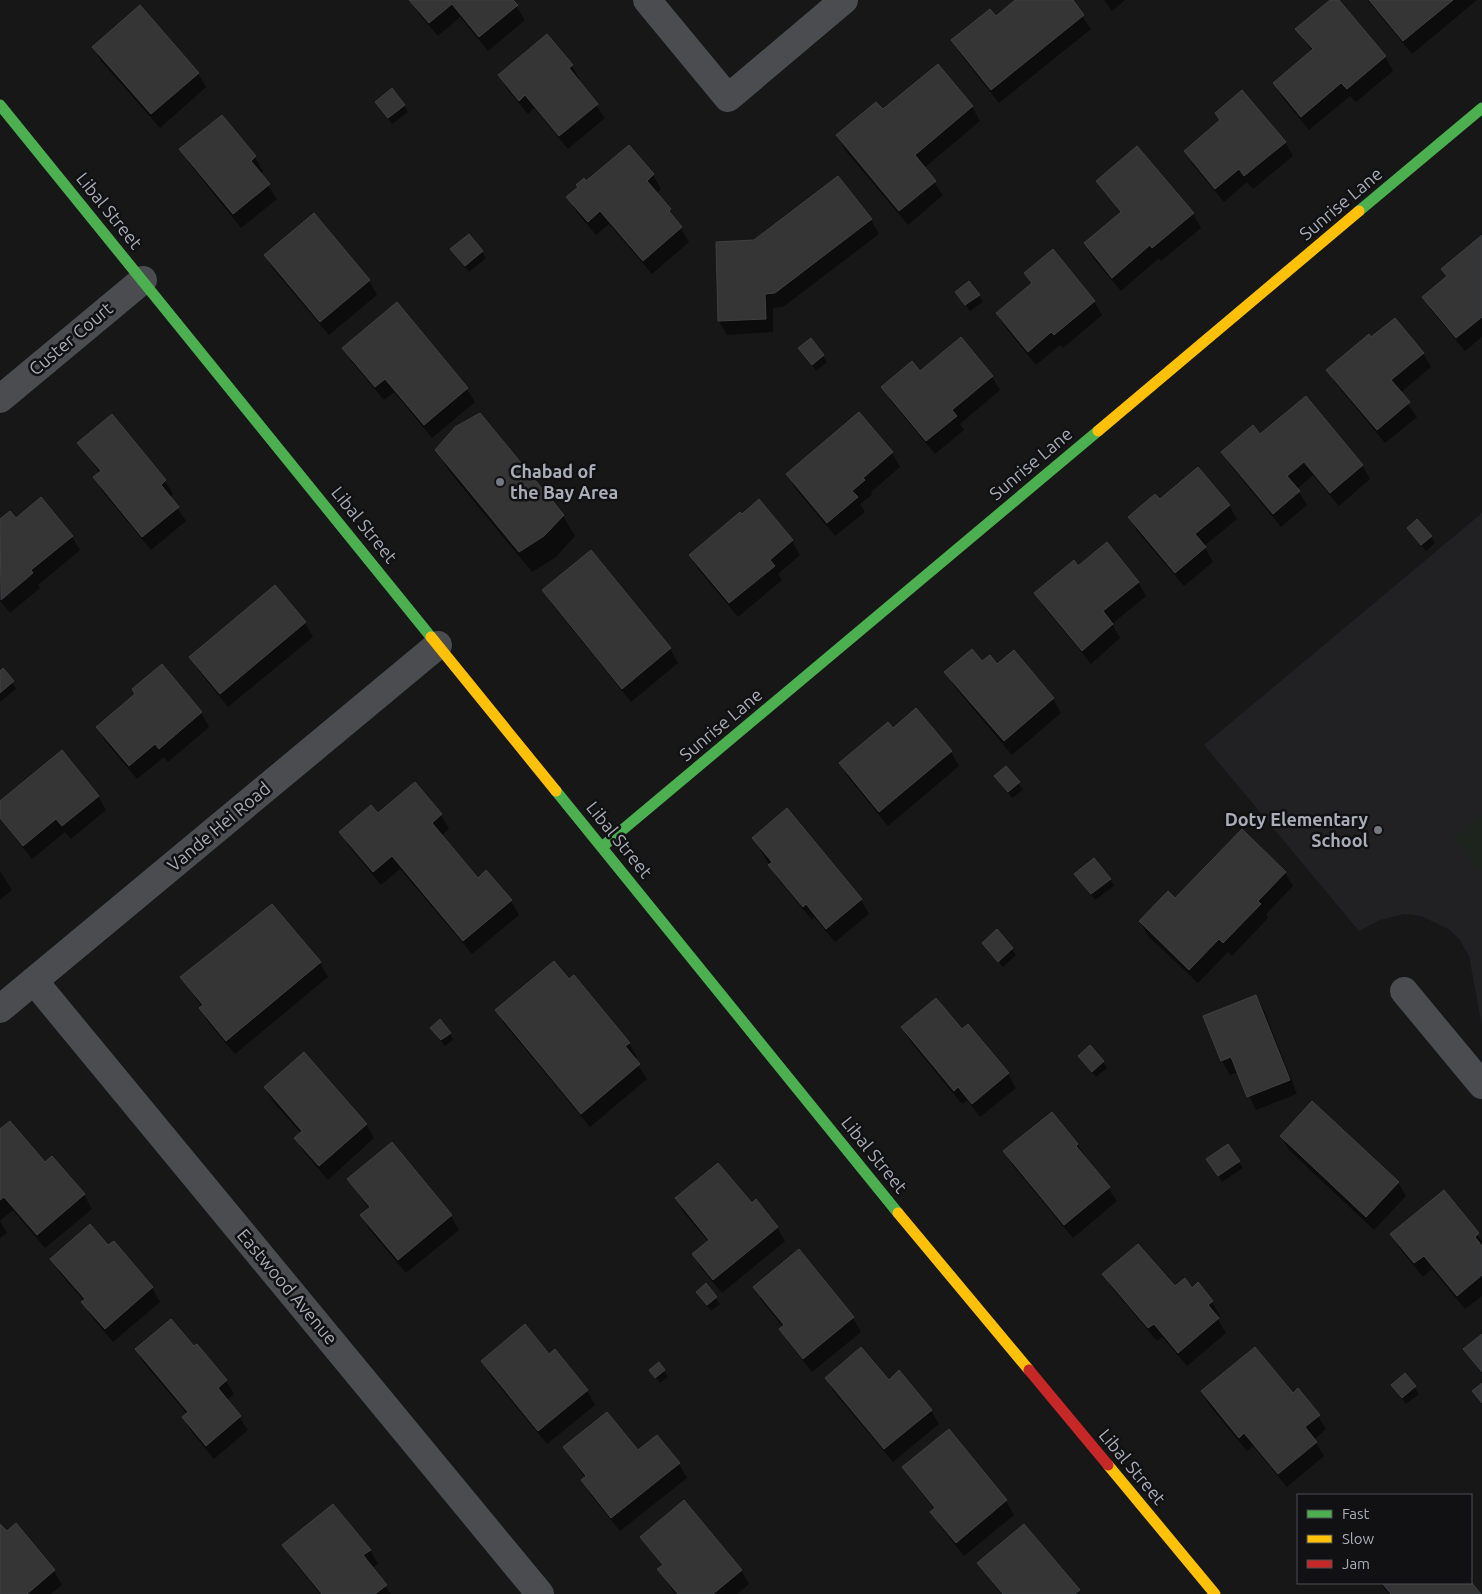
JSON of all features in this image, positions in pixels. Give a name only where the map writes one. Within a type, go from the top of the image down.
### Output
[{"type":"street","points":[[647,0],[728,98],[844,0]]},
{"type":"street","name":"Libal Street","points":[[0,105],[900,1215],[1215,1594]]},
{"type":"street","name":"Sunrise Lane","points":[[602,847],[1482,108]]},
{"type":"street","name":"Custer Court","points":[[0,399],[143,280]]},
{"type":"street","name":"Vande Hei Road","points":[[0,1009],[438,644]]},
{"type":"street","name":"Eastwood Avenue","points":[[34,981],[540,1594]]},
{"type":"street","points":[[1404,991],[1482,1085]]},
{"type":"shaded area","name":"Doty Elementary School","points":[[1482,513],[1482,1026],[1469,956],[1460,940],[1450,930],[1421,916],[1404,914],[1380,920],[1359,931],[1204,745]]},
{"type":"shaded area","points":[[1482,814],[1482,873],[1453,838]]},
{"type":"building","points":[[409,0],[513,0],[518,5],[479,37],[452,4],[429,23]]},
{"type":"building","points":[[1015,0],[1073,0],[1084,15],[991,90],[951,40],[990,9],[996,16]]},
{"type":"building","points":[[1330,0],[1339,0],[1386,56],[1347,89],[1341,83],[1301,117],[1273,83],[1313,49],[1295,29]]},
{"type":"building","points":[[1369,0],[1453,0],[1403,41]]},
{"type":"building","points":[[140,5],[199,73],[151,114],[92,47]]},
{"type":"building","points":[[547,34],[573,65],[569,68],[598,104],[559,136],[525,95],[519,101],[498,75]]},
{"type":"building","points":[[938,64],[973,106],[915,155],[936,181],[899,211],[836,135],[876,102],[883,109]]},
{"type":"building","points":[[392,88],[405,105],[388,118],[375,102]]},
{"type":"building","points":[[1242,90],[1286,142],[1244,176],[1239,169],[1215,189],[1184,151],[1220,120],[1215,113]]},
{"type":"building","points":[[222,115],[256,156],[251,161],[270,184],[233,214],[179,149]]},
{"type":"building","points":[[629,145],[654,174],[647,181],[671,209],[669,211],[682,227],[643,261],[600,211],[588,222],[566,197],[578,187],[576,185],[584,178],[586,181]]},
{"type":"building","points":[[1137,146],[1194,213],[1152,248],[1150,245],[1112,278],[1084,243],[1121,212],[1096,181]]},
{"type":"building","points":[[838,176],[872,219],[775,293],[765,294],[766,319],[718,321],[716,242],[754,240]]},
{"type":"building","points":[[314,213],[370,280],[320,322],[264,255]]},
{"type":"building","points":[[469,234],[483,251],[465,266],[450,249]]},
{"type":"building","points":[[1482,235],[1482,317],[1456,338],[1422,297],[1447,276],[1441,269]]},
{"type":"building","points":[[1053,249],[1095,301],[1054,335],[1051,332],[1028,352],[996,313],[1032,283],[1024,273]]},
{"type":"building","points":[[969,281],[980,295],[965,305],[955,292]]},
{"type":"building","points":[[397,302],[468,388],[424,425],[385,379],[375,387],[342,348]]},
{"type":"building","points":[[1395,318],[1424,353],[1391,380],[1410,402],[1377,430],[1326,370],[1369,334],[1371,337]]},
{"type":"building","points":[[961,337],[993,376],[952,410],[957,416],[926,441],[881,387],[912,361],[920,371]]},
{"type":"building","points":[[811,338],[824,355],[812,365],[798,348]]},
{"type":"building","points":[[1306,396],[1363,465],[1330,493],[1304,462],[1287,476],[1300,491],[1273,514],[1221,452],[1253,425],[1260,434]]},
{"type":"building","points":[[859,412],[893,452],[863,478],[865,480],[852,491],[858,497],[827,523],[786,474]]},
{"type":"building","name":"Chabad of the Bay Area","points":[[480,413],[564,515],[544,536],[519,552],[435,450],[455,427]]},
{"type":"building","points":[[112,414],[166,480],[161,485],[179,507],[142,537],[93,477],[101,471],[77,443]]},
{"type":"building","points":[[1198,467],[1230,505],[1195,534],[1206,547],[1175,573],[1128,517],[1155,494],[1160,499]]},
{"type":"building","points":[[41,497],[73,536],[31,570],[33,573],[1,600],[0,519],[10,511],[16,518]]},
{"type":"building","points":[[759,499],[793,540],[770,560],[775,566],[729,603],[689,555],[740,512],[742,514]]},
{"type":"building","points":[[1417,519],[1432,536],[1421,545],[1407,528]]},
{"type":"building","points":[[1107,542],[1139,582],[1103,611],[1113,624],[1082,651],[1034,593],[1074,560],[1078,566]]},
{"type":"building","points":[[591,550],[671,648],[622,689],[542,590]]},
{"type":"building","points":[[275,585],[306,622],[220,694],[189,657]]},
{"type":"building","points":[[972,649],[982,661],[990,655],[997,664],[1014,650],[1054,698],[1004,741],[944,672]]},
{"type":"building","points":[[162,664],[202,712],[159,749],[155,744],[129,766],[96,727],[135,694],[132,689]]},
{"type":"building","points":[[3,668],[14,681],[0,693],[0,671]]},
{"type":"building","points":[[916,708],[952,751],[879,812],[839,763],[888,722],[893,728]]},
{"type":"building","points":[[62,750],[99,796],[62,826],[56,819],[23,846],[0,818],[0,801]]},
{"type":"building","points":[[1006,766],[1020,782],[1008,792],[994,776]]},
{"type":"building","points":[[415,782],[442,814],[432,823],[478,878],[486,870],[512,900],[463,941],[392,856],[373,872],[339,832],[371,805],[378,813]]},
{"type":"building","points":[[787,808],[862,899],[826,929],[806,904],[803,907],[768,865],[772,862],[752,838]]},
{"type":"building","points":[[1242,829],[1286,872],[1258,901],[1261,904],[1223,943],[1219,939],[1189,970],[1139,921],[1168,891],[1175,898]]},
{"type":"building","points":[[1094,858],[1111,879],[1091,894],[1074,874]]},
{"type":"building","points":[[272,904],[321,962],[226,1041],[199,1008],[203,1005],[180,977]]},
{"type":"building","points":[[997,929],[1013,948],[998,962],[982,943]]},
{"type":"building","points":[[554,961],[569,979],[574,975],[630,1043],[625,1046],[640,1064],[581,1114],[495,1010]]},
{"type":"building","points":[[1256,995],[1290,1080],[1247,1097],[1231,1057],[1221,1061],[1203,1016]]},
{"type":"building","points":[[936,998],[962,1029],[968,1024],[1009,1073],[972,1104],[958,1087],[954,1091],[901,1027]]},
{"type":"building","points":[[440,1019],[451,1033],[441,1040],[430,1028]]},
{"type":"building","points":[[1090,1045],[1104,1061],[1092,1072],[1078,1056]]},
{"type":"building","points":[[304,1052],[367,1124],[319,1166],[294,1138],[302,1131],[264,1087]]},
{"type":"building","points":[[1312,1101],[1399,1182],[1366,1217],[1280,1136]]},
{"type":"building","points":[[1052,1112],[1078,1144],[1076,1146],[1110,1187],[1064,1225],[1003,1151]]},
{"type":"building","points":[[10,1121],[45,1162],[52,1156],[85,1194],[37,1235],[4,1197],[0,1200],[0,1129]]},
{"type":"building","points":[[392,1142],[452,1215],[398,1260],[360,1215],[370,1207],[347,1179]]},
{"type":"building","points":[[1228,1144],[1240,1161],[1218,1176],[1206,1159]]},
{"type":"building","points":[[718,1163],[752,1203],[756,1199],[778,1227],[713,1280],[692,1254],[709,1240],[675,1198]]},
{"type":"building","points":[[1444,1190],[1479,1233],[1475,1237],[1482,1246],[1482,1275],[1457,1296],[1424,1256],[1414,1263],[1390,1234]]},
{"type":"building","points":[[90,1224],[108,1245],[114,1241],[153,1287],[105,1329],[81,1302],[85,1299],[50,1259]]},
{"type":"building","points":[[1138,1244],[1175,1286],[1185,1278],[1192,1288],[1198,1282],[1213,1301],[1208,1305],[1219,1318],[1178,1353],[1154,1324],[1148,1328],[1102,1274]]},
{"type":"building","points":[[799,1249],[854,1317],[803,1359],[779,1329],[784,1325],[753,1287]]},
{"type":"building","points":[[706,1283],[717,1297],[707,1305],[696,1292]]},
{"type":"building","points":[[171,1319],[194,1346],[197,1344],[227,1380],[218,1388],[241,1416],[206,1446],[182,1417],[188,1412],[135,1349]]},
{"type":"building","points":[[525,1324],[549,1354],[555,1349],[588,1390],[538,1431],[481,1361]]},
{"type":"building","points":[[1482,1334],[1482,1372],[1463,1349]]},
{"type":"building","points":[[861,1347],[889,1380],[899,1370],[932,1410],[884,1449],[825,1378]]},
{"type":"building","points":[[1255,1347],[1293,1393],[1298,1388],[1320,1415],[1305,1427],[1317,1442],[1278,1474],[1244,1433],[1239,1438],[1201,1391]]},
{"type":"building","points":[[659,1362],[665,1370],[655,1378],[649,1370]]},
{"type":"building","points":[[1405,1373],[1416,1386],[1402,1398],[1391,1385]]},
{"type":"building","points":[[1482,1383],[1482,1403],[1472,1391]]},
{"type":"building","points":[[607,1412],[638,1450],[657,1435],[680,1463],[611,1518],[581,1480],[586,1476],[563,1447]]},
{"type":"building","points":[[949,1429],[1007,1500],[956,1543],[930,1512],[935,1508],[902,1467]]},
{"type":"building","points":[[684,1500],[742,1570],[713,1594],[678,1594],[657,1569],[663,1565],[640,1537]]},
{"type":"building","points":[[333,1504],[371,1550],[363,1555],[387,1585],[375,1594],[322,1594],[282,1545]]},
{"type":"building","points":[[16,1523],[55,1570],[27,1594],[0,1594],[0,1524],[7,1531]]},
{"type":"building","points":[[1024,1524],[1080,1590],[1075,1594],[1003,1594],[977,1563]]},
{"type":"building","points":[[1472,1583],[1481,1594],[1391,1594],[1383,1584]]},
{"type":"traffic: fast","points":[[0,105],[431,637]]},
{"type":"traffic: fast","points":[[1359,211],[1482,108]]},
{"type":"traffic: fast","points":[[602,847],[1098,431]]},
{"type":"traffic: fast","points":[[556,791],[898,1213]]},
{"type":"traffic: slow","points":[[1098,431],[1359,211]]},
{"type":"traffic: slow","points":[[431,637],[556,791]]},
{"type":"traffic: slow","points":[[898,1213],[1029,1370]]},
{"type":"traffic: slow","points":[[1108,1465],[1215,1594]]},
{"type":"traffic: jam","points":[[1029,1370],[1108,1465]]},
{"type":"place","name":"Chabad of the Bay Area","points":[[500,482]]},
{"type":"place","name":"Doty Elementary School","points":[[1378,830]]}]
